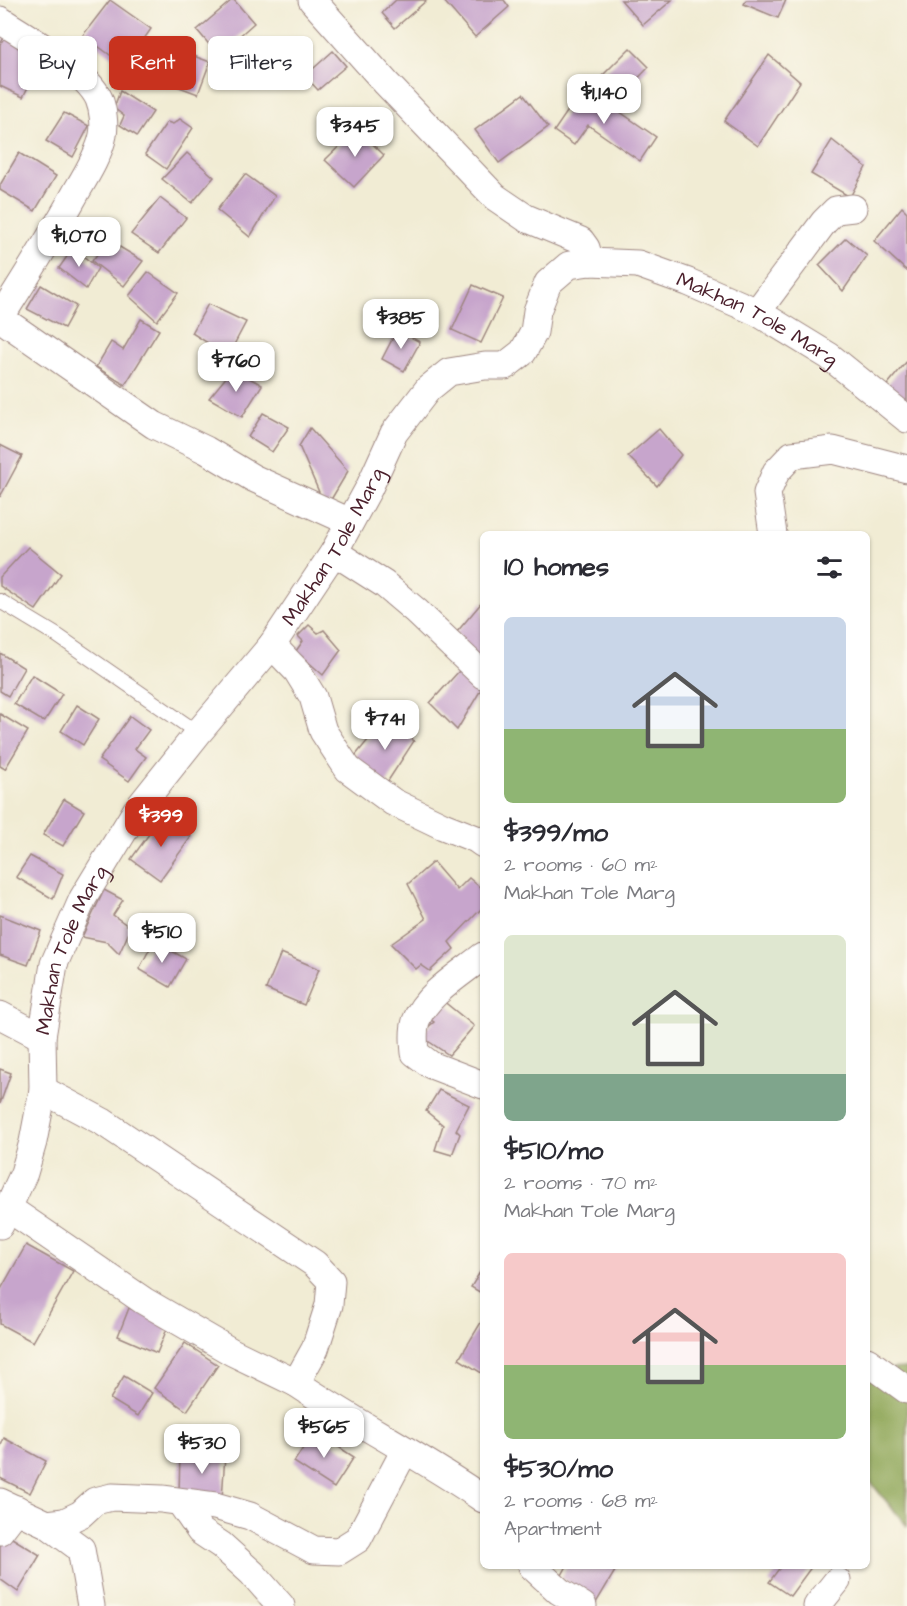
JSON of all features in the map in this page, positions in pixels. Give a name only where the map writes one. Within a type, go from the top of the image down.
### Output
[{"type":"street","points":[[312,0],[386,83],[495,197],[526,218],[581,241],[586,248],[590,262]]},
{"type":"street","points":[[0,20],[59,58],[87,83],[99,99],[103,116],[103,135],[91,166],[63,218],[0,318],[154,425],[206,450],[252,478],[350,522]]},
{"type":"street","points":[[757,312],[824,222],[836,210],[853,208]]},
{"type":"street","name":"Makhan Tole Marg","points":[[4,1217],[24,1173],[33,1142],[43,1090],[42,1037],[54,964],[83,898],[136,811],[272,645],[334,552],[369,488],[394,433],[428,388],[449,372],[485,366],[505,366],[523,352],[534,332],[537,311],[548,283],[569,265],[590,262],[638,264],[688,282],[757,312],[829,356],[907,418]]},
{"type":"street","points":[[773,531],[767,493],[776,472],[792,455],[833,450],[907,469]]},
{"type":"street","points":[[334,552],[384,584],[480,672]]},
{"type":"street","points":[[272,645],[297,671],[313,697],[323,730],[348,770],[393,802],[480,842]]},
{"type":"street","points":[[480,958],[431,997],[417,1020],[413,1039],[415,1053],[431,1065],[480,1084]]},
{"type":"street","points":[[0,1015],[42,1037]]},
{"type":"street","points":[[43,1090],[103,1122],[315,1264],[331,1281],[330,1305],[315,1349],[296,1383]]},
{"type":"street","points":[[4,1217],[232,1352],[296,1383],[480,1497]]},
{"type":"street","points":[[870,1363],[907,1390]]},
{"type":"street","points":[[47,1524],[64,1522],[81,1514],[96,1501],[112,1497],[180,1502],[215,1506],[250,1516],[314,1550],[339,1551],[358,1539],[405,1450]]},
{"type":"street","points":[[180,1502],[200,1531],[221,1545],[252,1573],[281,1606]]},
{"type":"street","points":[[0,1531],[9,1506],[47,1524],[81,1549],[91,1606]]},
{"type":"street","points":[[535,1569],[559,1591],[583,1606]]},
{"type":"street","points":[[817,1606],[837,1581]]},
{"type":"lane","points":[[0,601],[58,636],[198,733]]},
{"type":"green space","points":[[907,1368],[907,1526],[870,1482],[870,1370]]},
{"type":"building","points":[[110,0],[151,29],[146,36],[109,36],[109,54],[97,45],[97,36],[83,35]]},
{"type":"building","points":[[232,0],[254,23],[239,36],[208,36],[208,43],[197,30]]},
{"type":"building","points":[[396,0],[427,0],[395,28],[382,13]]},
{"type":"building","points":[[443,0],[504,0],[509,7],[475,37]]},
{"type":"building","points":[[621,0],[672,0],[643,25]]},
{"type":"building","points":[[746,0],[786,0],[778,18],[744,4]]},
{"type":"building","points":[[8,32],[18,38],[18,90],[26,90],[23,97],[0,86],[0,44]]},
{"type":"building","points":[[630,48],[649,67],[614,103],[595,83]]},
{"type":"building","points":[[333,51],[346,66],[318,90],[313,85],[313,69]]},
{"type":"building","points":[[769,55],[800,82],[758,146],[724,121]]},
{"type":"building","points":[[196,57],[208,61],[198,94],[187,90],[196,90]]},
{"type":"building","points":[[584,87],[656,137],[640,161],[588,125],[574,145],[554,131]]},
{"type":"building","points":[[120,91],[153,112],[137,136],[120,125],[124,116],[114,108]]},
{"type":"building","points":[[523,94],[548,127],[499,163],[475,130]]},
{"type":"building","points":[[64,113],[89,126],[73,157],[46,141]]},
{"type":"building","points":[[180,119],[193,128],[166,169],[145,154],[167,122],[173,124]]},
{"type":"building","points":[[357,129],[384,155],[354,187],[325,160]]},
{"type":"building","points":[[832,140],[866,167],[850,197],[811,174]]},
{"type":"building","points":[[19,153],[56,176],[35,211],[0,190],[0,185]]},
{"type":"building","points":[[187,153],[214,177],[192,203],[162,179]]},
{"type":"building","points":[[245,174],[275,196],[250,237],[217,210]]},
{"type":"building","points":[[160,198],[186,218],[159,253],[131,234]]},
{"type":"building","points":[[902,207],[907,212],[907,271],[874,241]]},
{"type":"building","points":[[846,238],[867,256],[843,291],[819,265]]},
{"type":"building","points":[[108,240],[143,261],[124,286],[92,261]]},
{"type":"building","points":[[73,248],[98,268],[86,289],[59,268]]},
{"type":"building","points":[[148,272],[178,293],[157,321],[129,296]]},
{"type":"building","points":[[41,285],[76,306],[64,328],[27,309]]},
{"type":"building","points":[[473,285],[503,298],[481,343],[452,330]]},
{"type":"building","points":[[208,304],[246,322],[228,356],[192,333]]},
{"type":"building","points":[[141,319],[159,330],[125,385],[96,367],[111,342],[123,350]]},
{"type":"building","points":[[397,330],[420,342],[404,371],[382,359]]},
{"type":"building","points":[[907,361],[907,410],[883,390]]},
{"type":"building","points":[[233,369],[262,385],[242,417],[209,398]]},
{"type":"building","points":[[263,413],[289,427],[272,452],[248,437]]},
{"type":"building","points":[[310,428],[348,471],[326,508],[299,446]]},
{"type":"building","points":[[659,429],[681,455],[657,486],[628,456]]},
{"type":"building","points":[[0,445],[22,456],[0,497]]},
{"type":"building","points":[[28,547],[61,574],[36,610],[0,586],[0,577]]},
{"type":"building","points":[[480,605],[480,663],[456,633]]},
{"type":"building","points":[[309,625],[318,633],[324,630],[341,650],[323,675],[296,651],[303,641],[298,636]]},
{"type":"building","points":[[0,653],[24,668],[8,696],[0,691]]},
{"type":"building","points":[[460,670],[480,686],[480,691],[457,730],[430,703]]},
{"type":"building","points":[[32,675],[62,694],[44,722],[14,704]]},
{"type":"building","points":[[77,705],[99,719],[83,745],[61,731]]},
{"type":"building","points":[[0,714],[28,731],[5,769],[0,766]]},
{"type":"building","points":[[130,716],[149,730],[135,749],[146,757],[129,781],[99,760]]},
{"type":"building","points":[[386,718],[414,741],[384,787],[355,756]]},
{"type":"building","points":[[64,799],[84,811],[63,846],[43,835]]},
{"type":"building","points":[[162,816],[191,837],[160,880],[131,859]]},
{"type":"building","points":[[30,856],[63,874],[53,899],[16,877]]},
{"type":"building","points":[[433,862],[457,890],[469,878],[480,887],[480,910],[449,942],[454,949],[430,971],[421,965],[416,969],[391,944],[426,919],[408,884]]},
{"type":"building","points":[[104,890],[123,900],[113,915],[131,928],[119,954],[107,942],[82,937]]},
{"type":"building","points":[[0,915],[41,931],[28,965],[0,955]]},
{"type":"building","points":[[154,941],[186,959],[170,987],[139,969]]},
{"type":"building","points":[[281,953],[319,969],[304,1005],[266,989]]},
{"type":"building","points":[[442,1000],[474,1026],[449,1055],[419,1035],[434,1022],[427,1017]]},
{"type":"building","points":[[0,1069],[11,1073],[0,1104]]},
{"type":"building","points":[[439,1090],[469,1105],[456,1130],[460,1134],[452,1155],[435,1150],[443,1125],[426,1111]]},
{"type":"building","points":[[26,1245],[73,1271],[33,1342],[0,1324],[0,1291]]},
{"type":"building","points":[[480,1272],[480,1292],[471,1287]]},
{"type":"building","points":[[129,1308],[169,1324],[157,1353],[118,1336]]},
{"type":"building","points":[[480,1324],[480,1372],[459,1359]]},
{"type":"building","points":[[185,1343],[218,1365],[187,1411],[154,1388]]},
{"type":"building","points":[[124,1376],[152,1393],[138,1416],[110,1399]]},
{"type":"building","points":[[314,1431],[354,1457],[334,1488],[294,1462]]},
{"type":"building","points":[[4,1438],[46,1461],[30,1493],[0,1478],[0,1448]]},
{"type":"building","points":[[180,1452],[225,1455],[222,1499],[179,1495]]},
{"type":"building","points":[[7,1535],[40,1555],[18,1592],[0,1579],[0,1545]]},
{"type":"building","points":[[565,1569],[616,1569],[596,1603],[561,1577]]},
{"type":"building","points":[[779,1569],[810,1569],[790,1596],[769,1582]]}]
